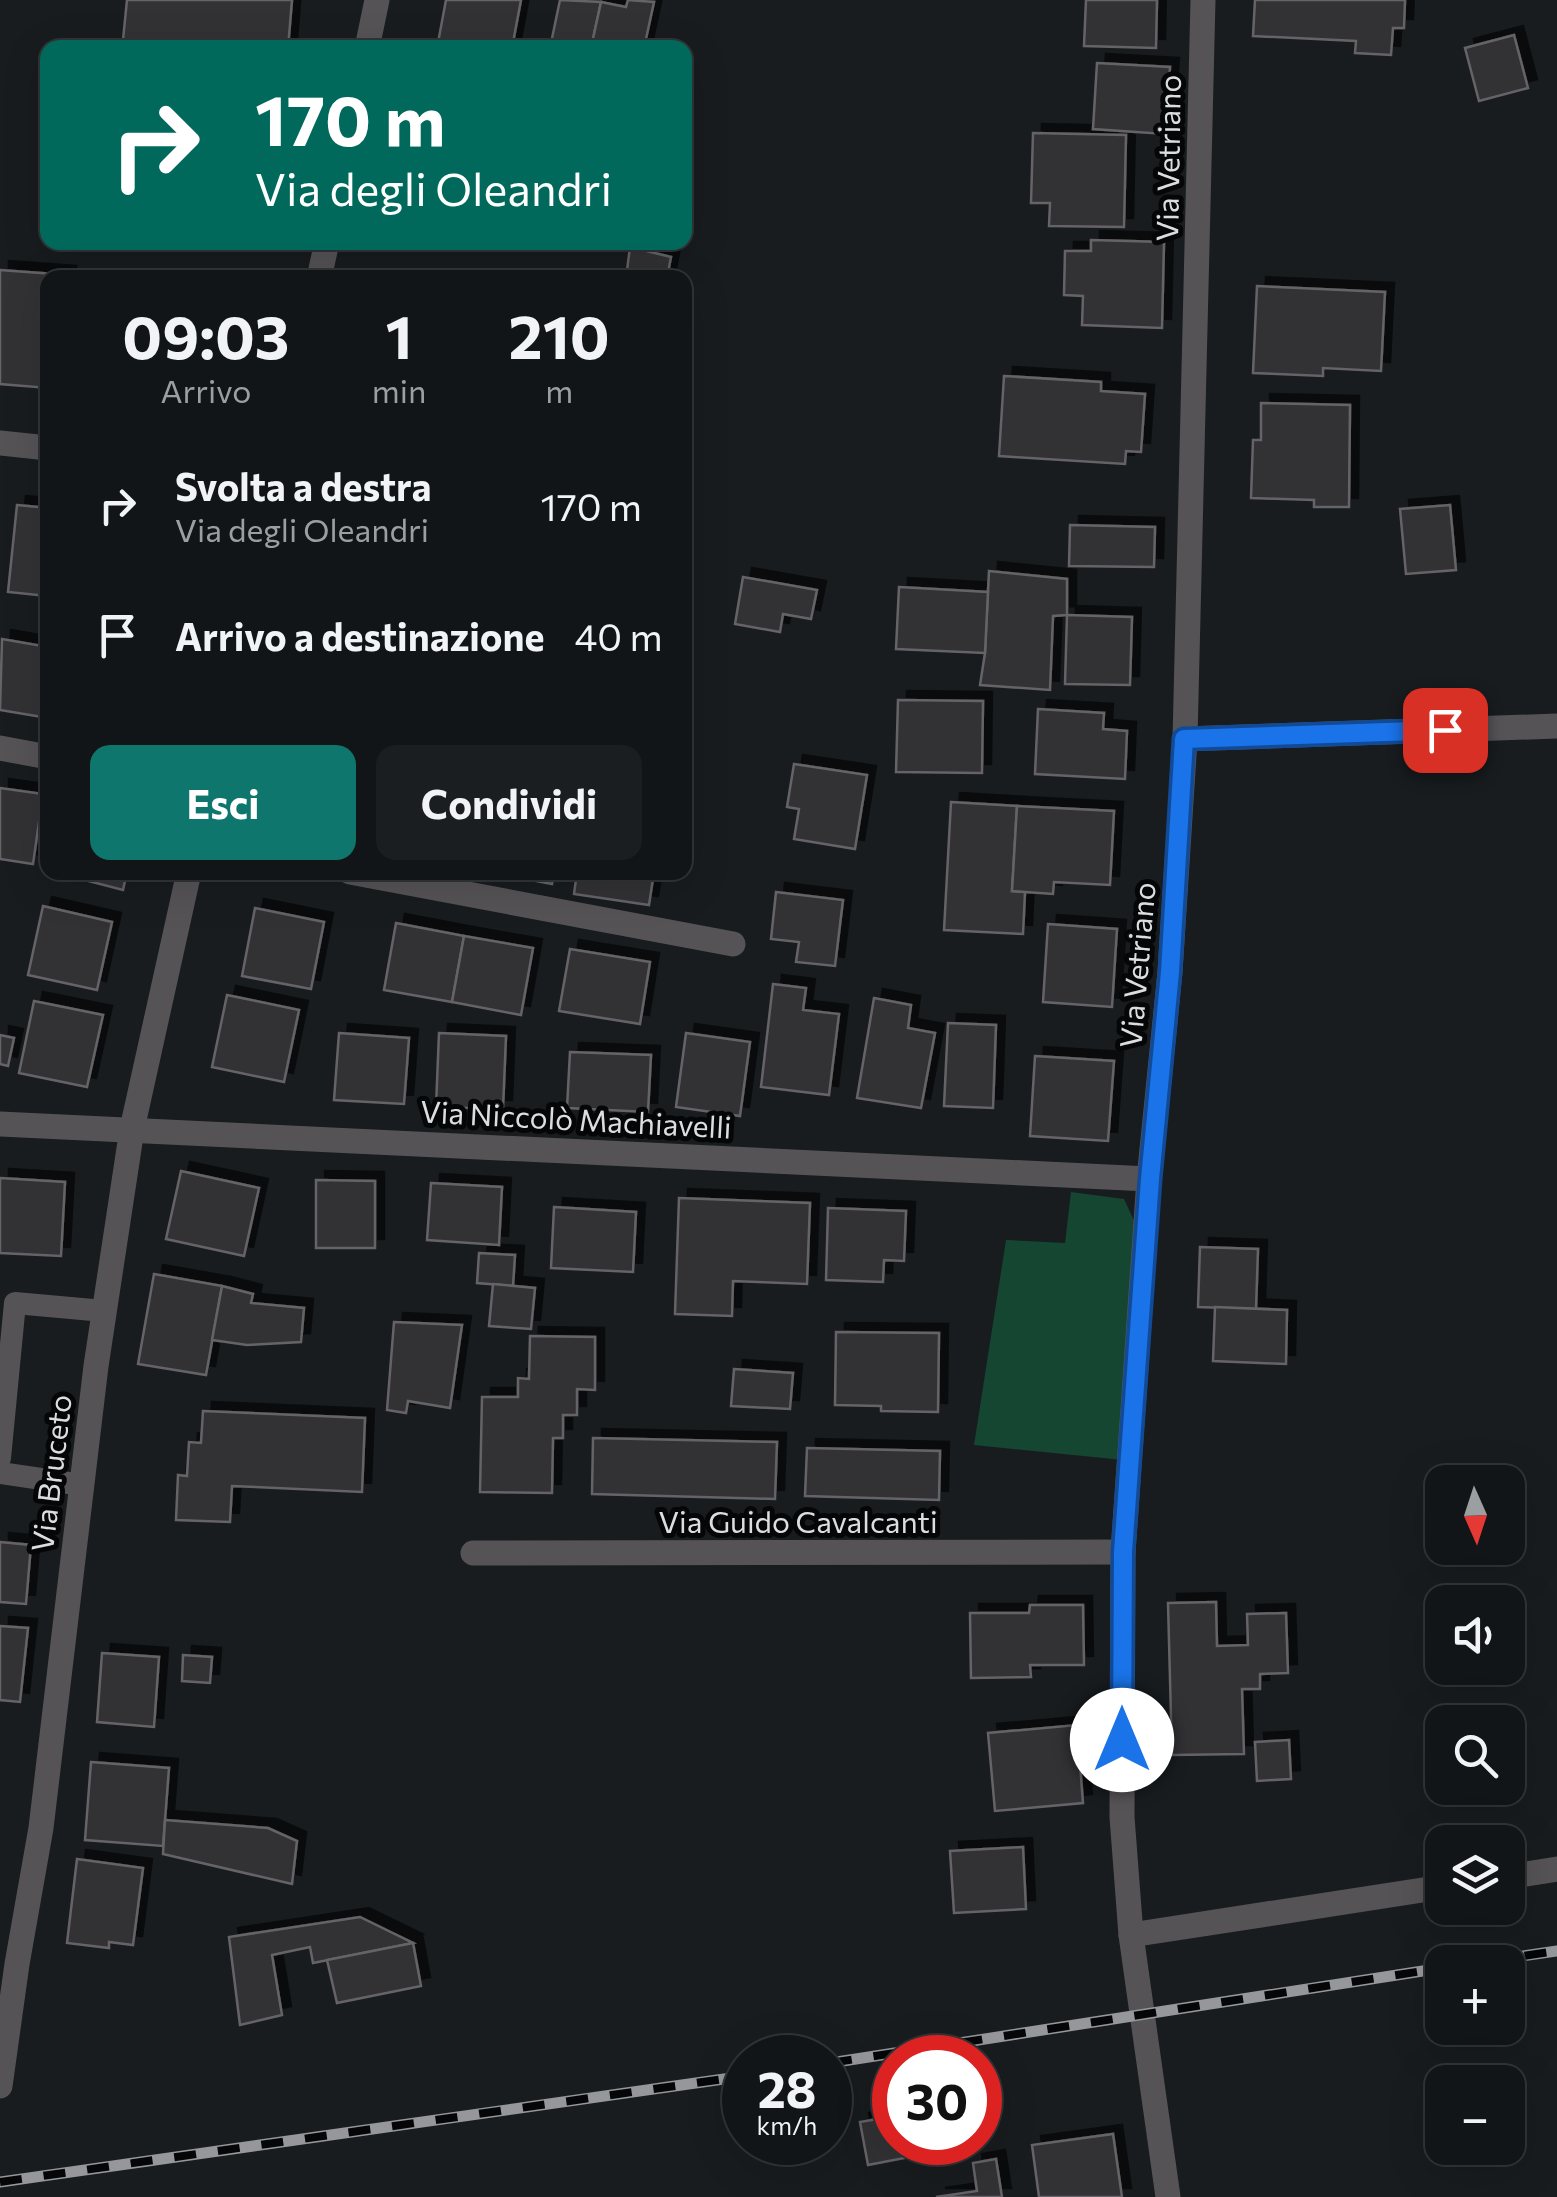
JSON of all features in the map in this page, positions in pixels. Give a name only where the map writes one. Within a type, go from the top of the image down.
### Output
[{"type":"street","points":[[369,40],[377,0]]},
{"type":"street","name":"Via Vetriano","points":[[1168,2197],[1131,1935],[1122,1817],[1123,1552],[1150,1179],[1170,972],[1184,739],[1203,0]]},
{"type":"street","points":[[0,443],[40,447]]},
{"type":"street","points":[[1184,739],[1557,726]]},
{"type":"street","points":[[0,748],[40,755]]},
{"type":"street","name":"Via Bruceto","points":[[0,2086],[41,1828],[104,1311],[132,1129],[187,880]]},
{"type":"street","points":[[393,880],[733,944]]},
{"type":"street","name":"Via Niccolò Machiavelli","points":[[0,1124],[1150,1179]]},
{"type":"street","name":"Via Guido Cavalcanti","points":[[473,1553],[1123,1552]]},
{"type":"street","points":[[1525,1874],[1557,1869]]},
{"type":"street","points":[[1131,1935],[1425,1890]]},
{"type":"lane","points":[[0,1458],[15,1304],[104,1311]]},
{"type":"lane","points":[[0,1474],[82,1485]]},
{"type":"green space","points":[[1071,1192],[1124,1199],[1136,1225],[1123,1460],[974,1445],[1006,1240],[1065,1243]]},
{"type":"building","points":[[127,0],[292,0],[289,40],[123,40]]},
{"type":"building","points":[[446,0],[521,0],[514,40],[438,40]]},
{"type":"building","points":[[560,0],[601,2],[593,40],[552,40]]},
{"type":"building","points":[[628,0],[654,2],[646,40],[593,40],[601,2],[626,7]]},
{"type":"building","points":[[1086,0],[1157,0],[1156,48],[1084,46]]},
{"type":"building","points":[[1255,0],[1405,0],[1404,28],[1393,28],[1391,55],[1355,53],[1356,41],[1253,36]]},
{"type":"building","points":[[1514,35],[1528,88],[1479,101],[1465,48]]},
{"type":"building","points":[[1097,63],[1170,67],[1165,134],[1093,129]]},
{"type":"building","points":[[1033,133],[1126,135],[1124,227],[1049,226],[1050,203],[1031,203]]},
{"type":"building","points":[[1091,240],[1164,242],[1162,328],[1082,325],[1083,296],[1064,295],[1065,251],[1091,251]]},
{"type":"building","points":[[630,250],[671,257],[669,270],[627,270]]},
{"type":"building","points":[[0,270],[40,273],[40,387],[0,384]]},
{"type":"building","points":[[1257,286],[1385,292],[1381,371],[1323,368],[1323,376],[1253,373]]},
{"type":"building","points":[[1004,376],[1101,382],[1101,391],[1145,394],[1141,452],[1126,451],[1125,464],[999,456]]},
{"type":"building","points":[[1261,403],[1350,405],[1349,507],[1314,507],[1314,500],[1251,498],[1253,440],[1261,440]]},
{"type":"building","points":[[17,505],[40,507],[40,595],[8,592]]},
{"type":"building","points":[[1450,505],[1456,570],[1406,574],[1400,509]]},
{"type":"building","points":[[1070,525],[1155,527],[1154,567],[1069,566]]},
{"type":"building","points":[[989,571],[1067,579],[1067,615],[1053,616],[1050,690],[980,685]]},
{"type":"building","points":[[743,577],[817,590],[811,619],[783,614],[780,632],[735,624]]},
{"type":"building","points":[[899,587],[988,592],[985,653],[896,649]]},
{"type":"building","points":[[1067,615],[1132,617],[1130,685],[1065,684]]},
{"type":"building","points":[[2,639],[40,646],[40,717],[0,710]]},
{"type":"building","points":[[898,700],[983,701],[982,773],[896,772]]},
{"type":"building","points":[[1038,709],[1104,713],[1103,729],[1127,731],[1125,779],[1035,774]]},
{"type":"building","points":[[794,764],[867,775],[855,849],[794,839],[799,809],[787,807]]},
{"type":"building","points":[[0,788],[40,794],[33,864],[0,859]]},
{"type":"building","points":[[951,802],[1017,806],[1012,891],[1025,892],[1023,934],[944,930]]},
{"type":"building","points":[[1017,806],[1114,811],[1110,885],[1054,882],[1053,894],[1012,891]]},
{"type":"building","points":[[85,880],[125,880],[123,890]]},
{"type":"building","points":[[576,880],[653,880],[649,905],[574,894]]},
{"type":"building","points":[[776,892],[843,900],[835,966],[796,962],[799,942],[771,939]]},
{"type":"building","points":[[43,906],[112,922],[97,990],[28,975]]},
{"type":"building","points":[[255,908],[324,922],[311,989],[242,976]]},
{"type":"building","points":[[396,923],[464,936],[452,1002],[384,990]]},
{"type":"building","points":[[1048,924],[1117,929],[1112,1007],[1043,1002]]},
{"type":"building","points":[[464,936],[533,948],[521,1015],[452,1002]]},
{"type":"building","points":[[570,949],[650,962],[640,1024],[559,1011]]},
{"type":"building","points":[[773,984],[806,988],[803,1010],[839,1014],[829,1095],[761,1087]]},
{"type":"building","points":[[227,995],[299,1010],[284,1082],[212,1067]]},
{"type":"building","points":[[874,998],[911,1005],[908,1028],[935,1033],[921,1108],[857,1098]]},
{"type":"building","points":[[34,1001],[103,1015],[87,1087],[19,1073]]},
{"type":"building","points":[[948,1023],[996,1025],[993,1108],[944,1106]]},
{"type":"building","points":[[339,1033],[409,1038],[404,1104],[334,1100]]},
{"type":"building","points":[[439,1033],[506,1036],[503,1109],[436,1107]]},
{"type":"building","points":[[686,1033],[750,1042],[740,1116],[676,1107]]},
{"type":"building","points":[[0,1035],[14,1038],[8,1066],[0,1064]]},
{"type":"building","points":[[570,1052],[651,1055],[648,1112],[567,1108]]},
{"type":"building","points":[[1035,1056],[1114,1061],[1108,1141],[1030,1136]]},
{"type":"building","points":[[181,1171],[259,1188],[244,1256],[166,1239]]},
{"type":"building","points":[[0,1178],[65,1182],[61,1256],[0,1253]]},
{"type":"building","points":[[316,1180],[375,1181],[375,1248],[316,1248]]},
{"type":"building","points":[[431,1183],[502,1187],[499,1245],[427,1240]]},
{"type":"building","points":[[679,1198],[810,1203],[807,1284],[733,1281],[732,1316],[675,1314]]},
{"type":"building","points":[[554,1207],[636,1212],[633,1272],[551,1268]]},
{"type":"building","points":[[828,1208],[906,1211],[904,1261],[884,1260],[883,1282],[826,1280]]},
{"type":"building","points":[[1200,1247],[1258,1249],[1256,1309],[1198,1307]]},
{"type":"building","points":[[479,1253],[515,1255],[513,1286],[477,1283]]},
{"type":"building","points":[[154,1274],[222,1286],[206,1375],[138,1364]]},
{"type":"building","points":[[493,1284],[535,1288],[531,1329],[489,1326]]},
{"type":"building","points":[[222,1286],[253,1294],[251,1303],[304,1308],[301,1342],[247,1345],[212,1340]]},
{"type":"building","points":[[1215,1307],[1287,1310],[1286,1364],[1213,1361]]},
{"type":"building","points":[[394,1322],[462,1325],[450,1408],[408,1401],[406,1413],[387,1410]]},
{"type":"building","points":[[836,1332],[939,1333],[938,1412],[835,1405]]},
{"type":"building","points":[[530,1336],[595,1337],[595,1390],[577,1389],[577,1415],[563,1415],[563,1438],[553,1438],[552,1493],[480,1492],[482,1397],[518,1397],[518,1378],[529,1379]]},
{"type":"building","points":[[734,1369],[793,1373],[790,1409],[731,1406]]},
{"type":"building","points":[[203,1411],[365,1418],[362,1492],[232,1486],[230,1522],[176,1520],[178,1475],[187,1476],[189,1442],[201,1443]]},
{"type":"building","points":[[593,1438],[777,1442],[775,1499],[592,1494]]},
{"type":"building","points":[[807,1448],[940,1451],[939,1500],[805,1496]]},
{"type":"building","points":[[0,1542],[31,1545],[26,1604],[0,1602]]},
{"type":"building","points":[[1216,1602],[1217,1646],[1248,1645],[1247,1614],[1286,1613],[1288,1673],[1260,1674],[1260,1689],[1242,1689],[1244,1754],[1172,1755],[1168,1603]]},
{"type":"building","points":[[1030,1605],[1083,1605],[1084,1665],[1030,1665],[1031,1677],[971,1678],[970,1613],[1029,1613]]},
{"type":"building","points":[[0,1626],[28,1628],[20,1702],[0,1700]]},
{"type":"building","points":[[102,1653],[159,1657],[154,1727],[97,1722]]},
{"type":"building","points":[[183,1655],[212,1657],[210,1683],[182,1681]]},
{"type":"building","points":[[1077,1725],[1083,1803],[995,1811],[988,1733]]},
{"type":"building","points":[[1289,1740],[1291,1779],[1257,1781],[1255,1742]]},
{"type":"building","points":[[91,1762],[169,1768],[163,1846],[85,1840]]},
{"type":"building","points":[[165,1820],[268,1828],[297,1841],[292,1884],[163,1854]]},
{"type":"building","points":[[1023,1847],[1026,1909],[954,1913],[950,1851]]},
{"type":"building","points":[[77,1859],[143,1868],[133,1945],[109,1942],[109,1948],[67,1943]]},
{"type":"building","points":[[360,1917],[413,1943],[313,1963],[310,1947],[272,1955],[282,2015],[240,2025],[229,1937]]},
{"type":"building","points":[[413,1943],[421,1986],[337,2003],[327,1960]]},
{"type":"building","points":[[872,2120],[872,2164],[868,2165],[860,2122]]},
{"type":"building","points":[[1113,2134],[1122,2197],[1039,2197],[1032,2145]]},
{"type":"building","points":[[973,2165],[997,2165],[1002,2197],[936,2197],[977,2191]]},
{"type":"railway","points":[[1525,1956],[1557,1951]]},
{"type":"railway","points":[[852,2060],[1425,1971]]},
{"type":"railway","points":[[0,2182],[722,2079]]},
{"type":"route","points":[[1122,1740],[1123,1552],[1150,1179],[1170,972],[1184,739],[1445,730]]}]
